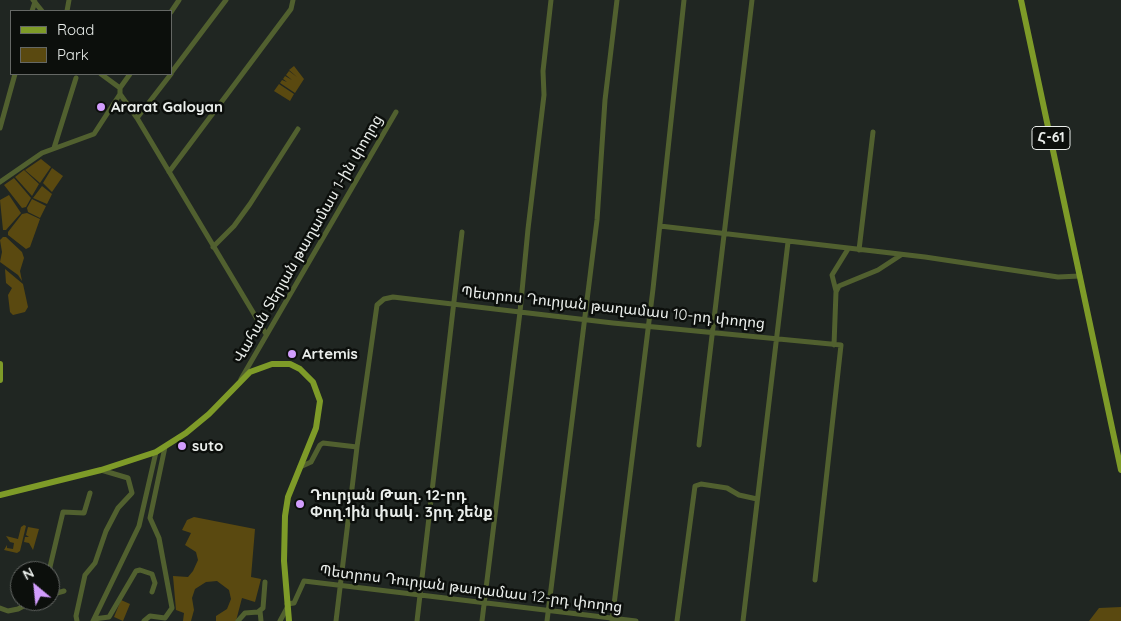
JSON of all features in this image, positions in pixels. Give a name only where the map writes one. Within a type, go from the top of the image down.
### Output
[{"type":"main road","name":"Հ-61","points":[[1021,0],[1121,470]]},
{"type":"main road","points":[[0,495],[101,470],[156,452],[209,414],[241,379],[262,366],[280,362],[300,369],[312,382],[320,401],[316,428],[288,497],[285,516],[284,561],[289,621]]},
{"type":"main road","points":[[0,364],[0,380]]},
{"type":"street","points":[[172,10],[179,0]]},
{"type":"street","points":[[172,73],[226,0]]},
{"type":"street","points":[[169,172],[291,9],[293,0]]},
{"type":"street","points":[[482,621],[520,312],[544,95],[543,71],[551,0]]},
{"type":"street","points":[[547,621],[583,319],[597,220],[605,100],[617,0]]},
{"type":"street","points":[[612,619],[660,226],[684,0]]},
{"type":"street","points":[[699,445],[752,0]]},
{"type":"street","points":[[0,128],[15,75]]},
{"type":"street","points":[[102,75],[120,91],[266,334]]},
{"type":"street","points":[[0,182],[42,152],[94,134],[129,75]]},
{"type":"street","points":[[137,118],[170,75]]},
{"type":"street","points":[[54,148],[76,78]]},
{"type":"street","name":"Վահան Տերյան թաղամաս 1-ին փողոց","points":[[241,379],[396,112]]},
{"type":"street","points":[[213,247],[245,211],[298,129]]},
{"type":"street","points":[[859,250],[873,132]]},
{"type":"street","points":[[660,226],[1058,276],[1080,276]]},
{"type":"street","points":[[417,621],[462,232]]},
{"type":"street","points":[[743,621],[788,242]]},
{"type":"street","points":[[834,344],[836,292],[832,275],[848,249]]},
{"type":"street","points":[[836,292],[839,286],[878,270],[901,255]]},
{"type":"street","name":"Պետրոս Դուրյան թաղամաս 10-րդ փողոց","points":[[357,447],[377,305],[384,299],[394,297],[713,333],[841,345],[815,580]]},
{"type":"street","points":[[300,467],[311,462],[320,445],[324,443],[357,447],[336,621]]},
{"type":"street","points":[[144,621],[150,616],[165,618],[172,608],[159,538],[150,518],[165,447]]},
{"type":"street","points":[[93,620],[139,526],[156,452]]},
{"type":"street","points":[[77,621],[76,616],[85,575],[95,563],[106,531],[118,508],[132,493],[128,478],[101,470]]},
{"type":"street","points":[[677,621],[695,486],[701,484],[727,488],[739,495],[757,499]]},
{"type":"street","points":[[51,561],[63,512],[84,513],[90,493]]},
{"type":"street","points":[[93,620],[109,617],[136,571],[140,570],[152,574],[155,583],[152,592]]},
{"type":"street","points":[[261,621],[260,611],[264,605],[264,582]]},
{"type":"street","name":"Պետրոս Դուրյան թաղամաս 12-րդ փողոց","points":[[287,606],[294,603],[304,582],[548,609],[636,621]]},
{"type":"street","points":[[60,592],[64,591]]},
{"type":"street","points":[[280,621],[287,606]]},
{"type":"street","points":[[238,621],[245,613],[260,611]]},
{"type":"green space","points":[[294,66],[304,79],[295,93],[280,83],[282,80],[287,82],[283,79],[285,76],[292,80],[286,75],[289,71],[297,77],[289,70]]},
{"type":"green space","points":[[279,84],[294,94],[290,101],[274,91]]},
{"type":"green space","points":[[41,159],[51,167],[40,183],[25,170]]},
{"type":"green space","points":[[52,168],[63,176],[52,192],[43,183]]},
{"type":"green space","points":[[24,170],[39,184],[32,196],[15,177]]},
{"type":"green space","points":[[14,178],[31,198],[26,207],[22,208],[4,185]]},
{"type":"green space","points":[[42,186],[52,194],[47,204],[33,198]]},
{"type":"green space","points":[[9,195],[21,213],[6,230],[3,230],[0,200]]},
{"type":"green space","points":[[32,199],[46,206],[40,218],[28,212],[27,208]]},
{"type":"green space","points":[[27,213],[40,219],[30,247],[26,249],[8,235],[8,232],[22,214]]},
{"type":"green space","points":[[6,237],[22,252],[24,258],[20,271],[22,281],[18,275],[0,262],[2,252],[0,240]]},
{"type":"green space","points":[[5,269],[23,284],[28,307],[25,312],[13,315],[10,312],[8,295],[12,288],[6,283]]},
{"type":"green space","points":[[194,517],[255,529],[251,577],[261,579],[255,602],[242,598],[236,621],[216,621],[216,616],[227,609],[231,599],[229,590],[217,581],[206,582],[195,589],[192,598],[194,610],[191,621],[183,621],[184,613],[176,610],[173,576],[188,577],[198,560],[196,552],[185,545],[191,533],[182,530],[187,520]]},
{"type":"green space","points":[[26,526],[20,551],[17,553],[4,550],[7,545],[7,548],[13,549],[14,543],[10,542],[6,536],[18,539],[21,527]]},
{"type":"green space","points":[[28,527],[39,529],[33,550],[29,543],[24,542],[25,537],[29,537],[26,535]]},
{"type":"green space","points":[[121,600],[130,604],[123,621],[114,617]]},
{"type":"green space","points":[[1121,607],[1121,621],[1089,621],[1099,608]]},
{"type":"place","name":"Ararat Galoyan","points":[[101,107]]},
{"type":"place","name":"Artemis","points":[[292,354]]},
{"type":"place","name":"suto","points":[[182,446]]},
{"type":"place","name":"Դուրյան Թաղ. 12-րդ Փող.1ին փակ․ 3րդ շենք","points":[[300,504]]}]
